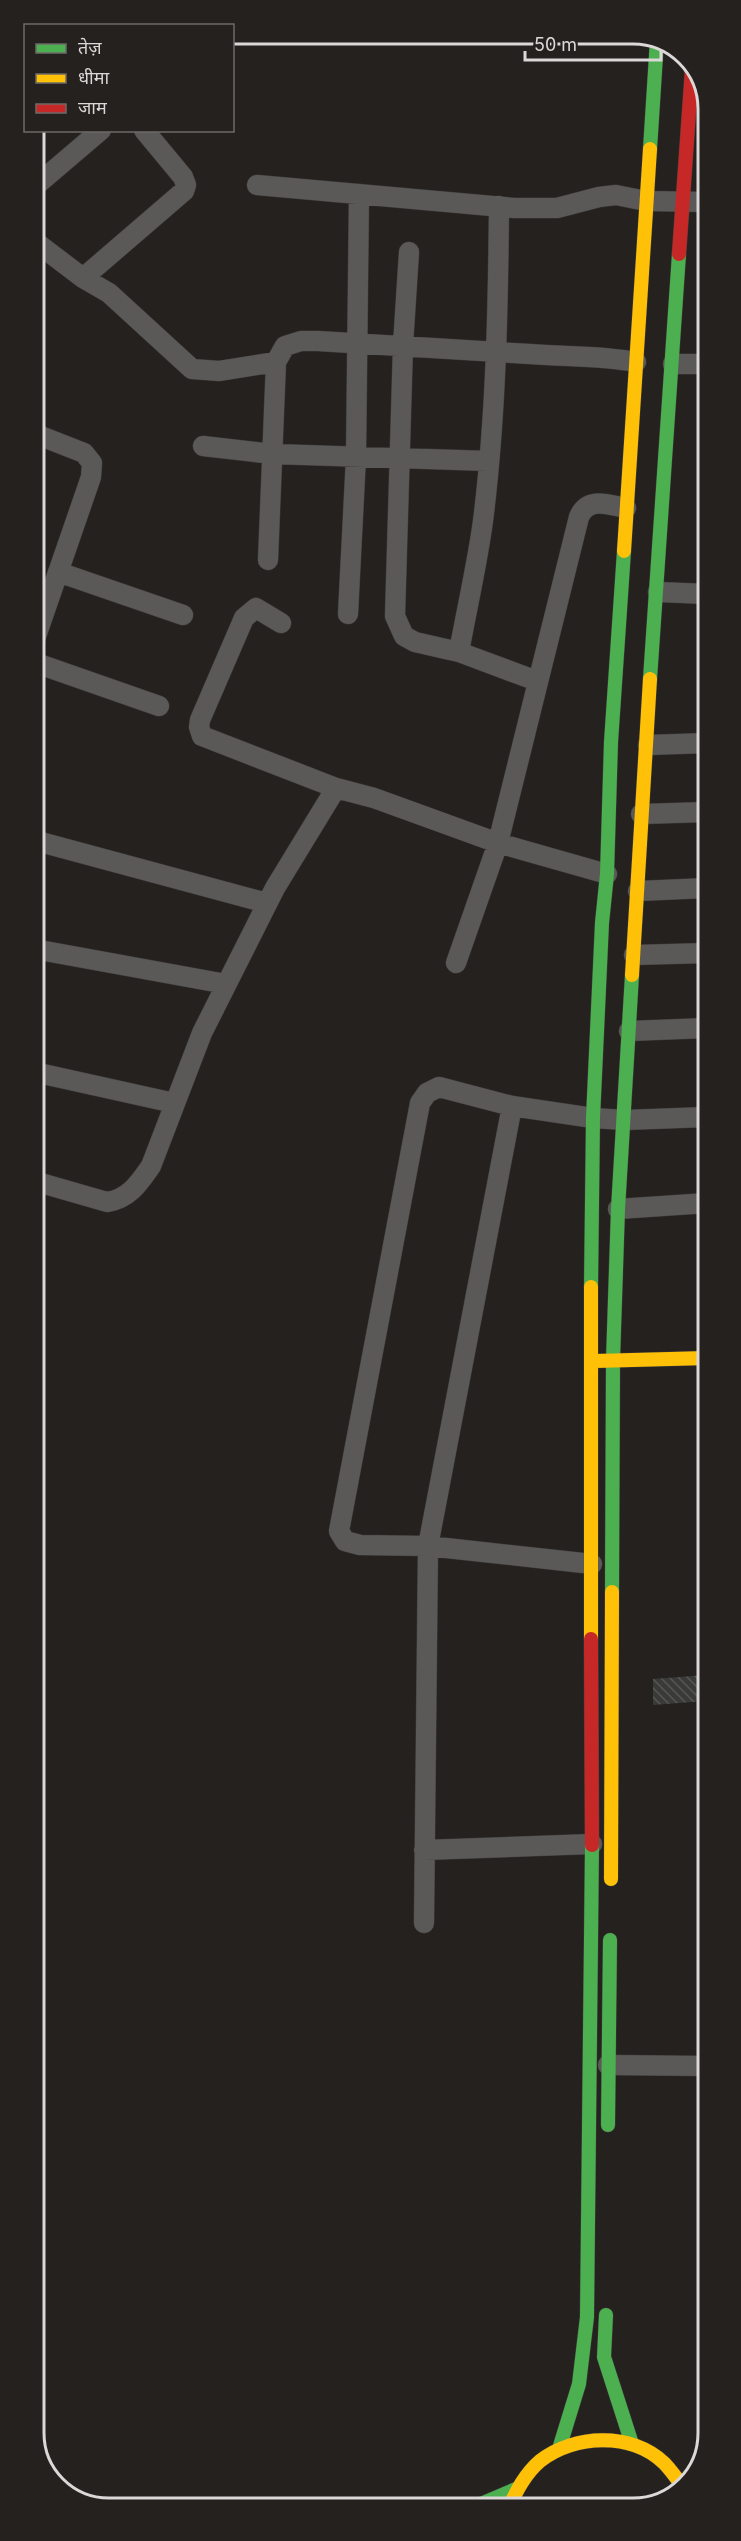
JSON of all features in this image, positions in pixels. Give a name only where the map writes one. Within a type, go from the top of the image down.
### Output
[{"type":"main road","points":[[559,2449],[575,2408],[582,2380],[587,2317],[593,1118],[602,923],[607,874],[611,742],[656,48]]},
{"type":"main road","points":[[610,1898],[613,1360],[618,1209],[641,814],[648,745],[691,80]]},
{"type":"main road","points":[[590,1362],[698,1358]]},
{"type":"main road","points":[[608,2137],[610,1922]]},
{"type":"main road","points":[[606,2305],[604,2357],[613,2391],[632,2444]]},
{"type":"main road","points":[[513,2498],[516,2489],[534,2466],[559,2449],[588,2440],[610,2440],[632,2444],[659,2458],[677,2479]]},
{"type":"main road","points":[[496,2498],[516,2489]]},
{"type":"street","points":[[43,179],[99,132]]},
{"type":"street","points":[[82,278],[184,191],[186,185],[183,177],[146,132]]},
{"type":"street","points":[[257,185],[499,206],[557,208],[616,195],[646,201],[698,203]]},
{"type":"street","points":[[348,614],[356,457],[359,194]]},
{"type":"street","points":[[459,652],[483,523],[489,462],[497,351],[499,206]]},
{"type":"street","points":[[43,248],[82,278],[109,293],[152,335],[192,369],[219,371],[276,362]]},
{"type":"street","points":[[409,252],[403,345],[395,616],[398,628],[404,636],[415,642],[459,652],[537,681]]},
{"type":"street","points":[[268,560],[276,362],[280,351],[292,342],[600,355],[636,362]]},
{"type":"street","points":[[673,364],[698,364]]},
{"type":"street","points":[[43,437],[84,453],[92,463],[91,477],[58,572],[43,596]]},
{"type":"street","points":[[203,446],[273,454],[489,462]]},
{"type":"street","points":[[456,963],[498,843],[537,681],[582,511],[598,502],[626,508]]},
{"type":"street","points":[[58,572],[183,615]]},
{"type":"street","points":[[658,592],[698,594]]},
{"type":"street","points":[[281,623],[256,609],[248,612],[200,720],[200,732],[210,741],[342,790],[374,798],[498,843],[607,874]]},
{"type":"street","points":[[43,665],[159,706]]},
{"type":"street","points":[[648,745],[698,743]]},
{"type":"street","points":[[43,1184],[107,1202],[118,1200],[138,1185],[151,1166],[202,1033],[267,903],[342,790]]},
{"type":"street","points":[[641,814],[698,812]]},
{"type":"street","points":[[43,843],[267,903]]},
{"type":"street","points":[[638,891],[698,888]]},
{"type":"street","points":[[43,951],[226,984]]},
{"type":"street","points":[[634,955],[698,953]]},
{"type":"street","points":[[629,1031],[698,1028]]},
{"type":"street","points":[[43,1074],[174,1103]]},
{"type":"street","points":[[592,1564],[428,1546],[350,1543],[341,1537],[338,1525],[420,1103],[427,1093],[439,1087],[512,1106],[593,1118],[624,1120],[698,1117]]},
{"type":"street","points":[[424,1923],[428,1546],[512,1106]]},
{"type":"street","points":[[618,1209],[698,1204]]},
{"type":"street","points":[[424,1850],[591,1844]]},
{"type":"street","points":[[608,2065],[698,2066]]},
{"type":"building","points":[[698,1676],[698,1702],[653,1705],[653,1679]]},
{"type":"traffic: fast","points":[[650,149],[656,48]]},
{"type":"traffic: fast","points":[[650,679],[679,254]]},
{"type":"traffic: fast","points":[[591,1287],[593,1118],[602,923],[607,874],[611,742],[624,551]]},
{"type":"traffic: fast","points":[[612,1592],[613,1360],[618,1209],[632,975]]},
{"type":"traffic: fast","points":[[559,2449],[579,2384],[587,2317],[592,1845]]},
{"type":"traffic: fast","points":[[608,2125],[610,1940]]},
{"type":"traffic: fast","points":[[606,2315],[604,2357],[632,2444]]},
{"type":"traffic: fast","points":[[496,2498],[516,2489]]},
{"type":"traffic: slow","points":[[624,551],[650,149]]},
{"type":"traffic: slow","points":[[632,975],[650,679]]},
{"type":"traffic: slow","points":[[591,1287],[591,1639]]},
{"type":"traffic: slow","points":[[595,1361],[698,1358]]},
{"type":"traffic: slow","points":[[611,1879],[612,1592]]},
{"type":"traffic: slow","points":[[513,2498],[518,2488],[540,2461],[569,2446],[603,2440],[636,2446],[651,2453],[664,2463],[677,2479]]},
{"type":"traffic: jam","points":[[679,254],[691,80]]},
{"type":"traffic: jam","points":[[591,1639],[592,1845]]}]
